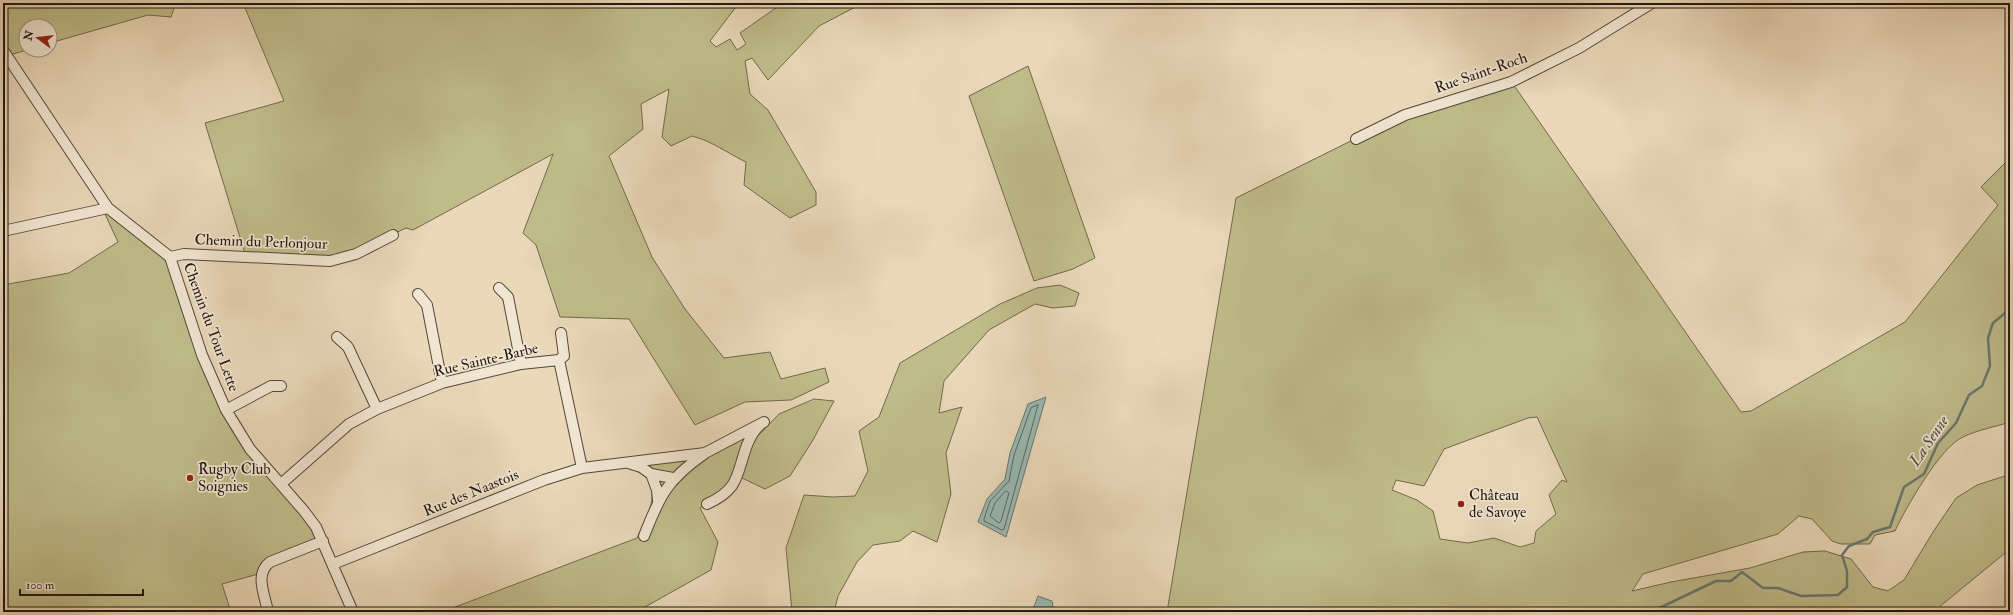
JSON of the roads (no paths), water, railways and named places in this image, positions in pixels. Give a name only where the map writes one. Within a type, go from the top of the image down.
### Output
[{"type":"street","name":"Rue Saint-Roch","points":[[1356,139],[1405,115],[1494,88],[1518,78],[1579,48],[1652,3]]},
{"type":"street","name":"Chemin du Tour Lette","points":[[3,50],[108,208],[170,257],[202,355],[226,410],[250,449],[311,519],[333,564],[353,612]]},
{"type":"street","points":[[3,231],[108,208]]},
{"type":"street","name":"Chemin du Perlonjour","points":[[170,257],[184,254],[330,261],[356,254],[393,235]]},
{"type":"street","points":[[499,288],[508,297],[521,364]]},
{"type":"street","points":[[418,294],[427,305],[442,382]]},
{"type":"street","name":"Rue Sainte-Barbe","points":[[281,484],[349,424],[377,409],[442,382],[521,364],[560,360],[564,356],[561,333]]},
{"type":"street","points":[[337,337],[348,347],[377,409]]},
{"type":"street","name":"Rue Sainte-Barbe","points":[[560,360],[582,468]]},
{"type":"street","points":[[226,410],[271,386],[281,386]]},
{"type":"street","name":"Rue des Naastois","points":[[644,536],[658,500],[673,478],[686,466],[705,453],[764,422],[755,429],[746,448],[735,482],[725,494],[707,504]]},
{"type":"street","points":[[737,436],[742,438],[746,448]]},
{"type":"street","name":"Rue des Naastois","points":[[333,564],[544,480],[582,468],[705,453]]},
{"type":"street","name":"Rue des Naastois","points":[[623,462],[641,467],[651,474],[673,478]]},
{"type":"street","points":[[651,474],[656,486],[658,500]]},
{"type":"street","points":[[268,612],[261,576],[265,566],[270,562],[323,542]]},
{"type":"water","points":[[1046,397],[1006,537],[978,522],[987,499],[1005,479],[1010,453],[1028,404]]},
{"type":"water","points":[[1038,596],[1052,601],[1054,612],[1032,612]]},
{"type":"waterway","name":"La Senne","points":[[1651,612],[1716,581],[1731,581],[1742,572],[1763,588],[1778,588],[1801,596],[1838,595],[1847,587],[1847,571],[1842,555],[1849,546],[1867,539],[1873,532],[1890,527],[1904,487],[1924,474],[1938,443],[1956,423],[1969,395],[1982,386],[1990,366],[1988,338],[1993,323],[2010,309]]},
{"type":"place","name":"Rugby Club Soignies","points":[[190,478]]},
{"type":"place","name":"Château de Savoye","points":[[1461,504]]}]
